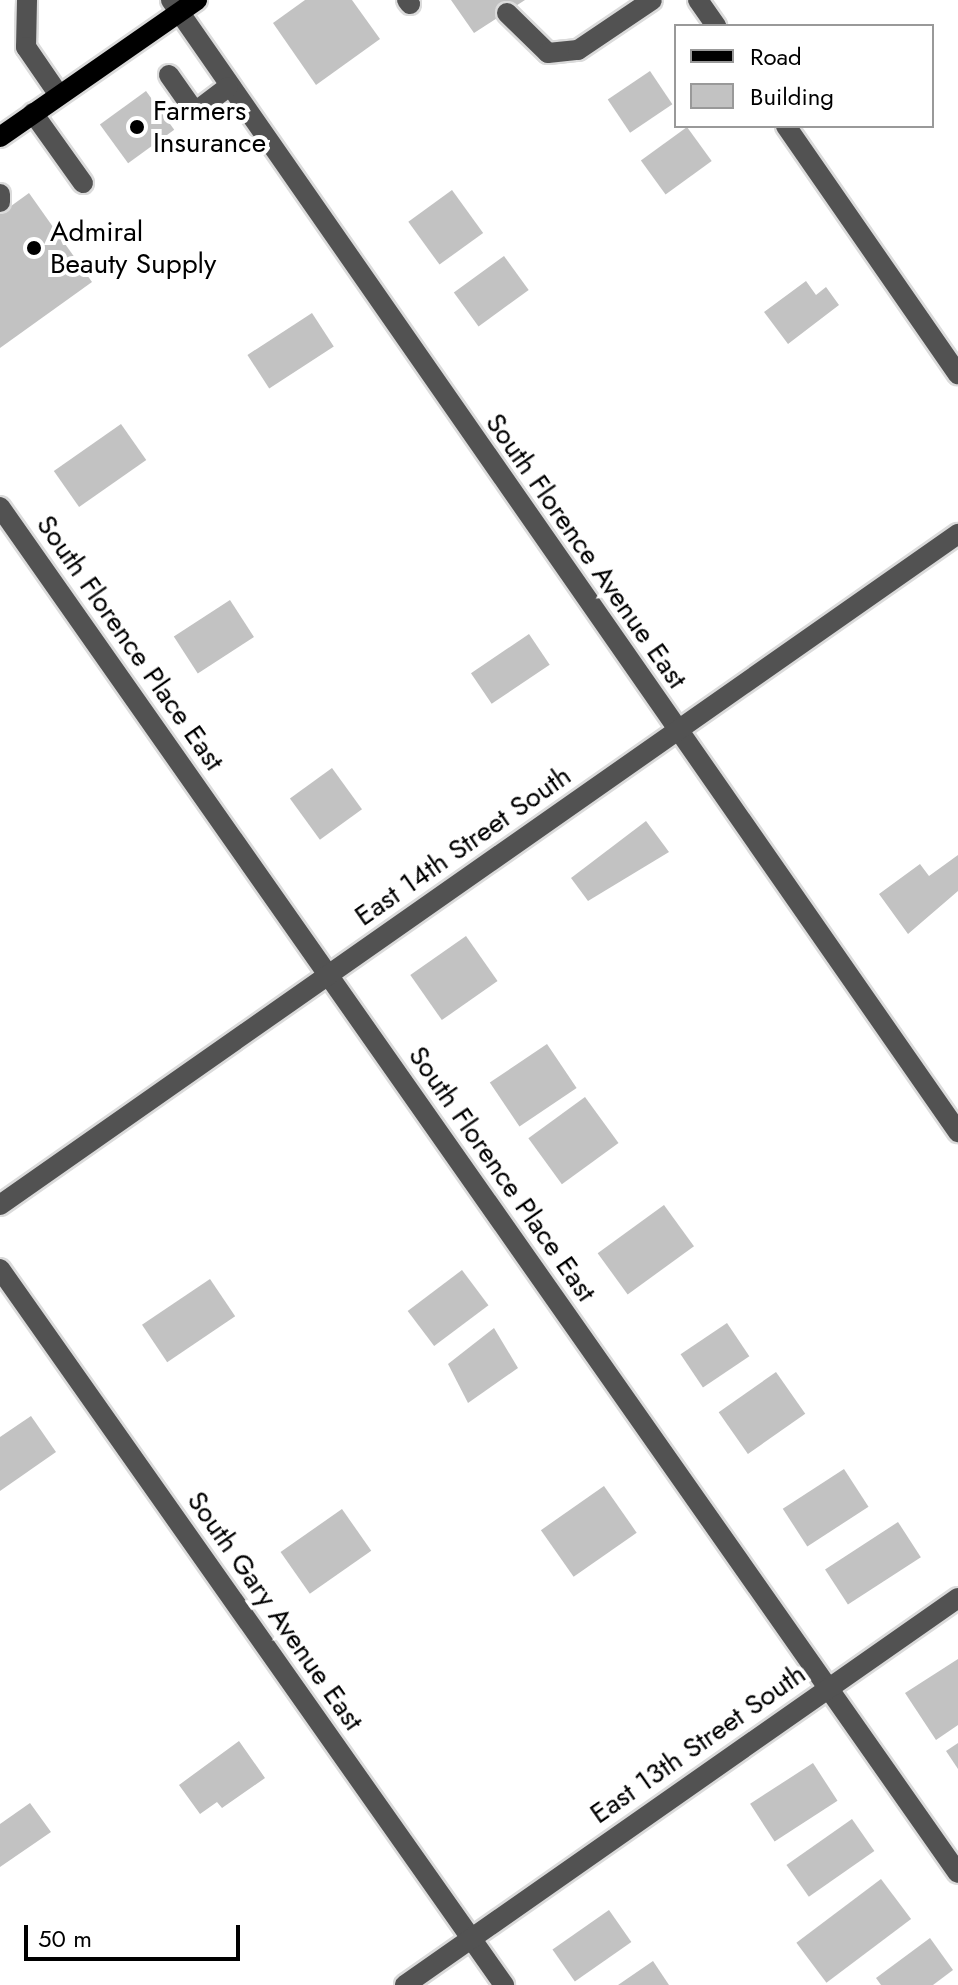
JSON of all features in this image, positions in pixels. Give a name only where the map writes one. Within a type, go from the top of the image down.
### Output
[{"type":"main road","points":[[0,137],[175,6],[197,0]]},
{"type":"street","points":[[27,0],[26,47],[59,95]]},
{"type":"street","points":[[507,13],[548,53],[578,50],[652,0]]},
{"type":"street","points":[[698,0],[715,24]]},
{"type":"street","name":"South Florence Avenue East","points":[[175,6],[228,87],[958,1132]]},
{"type":"street","points":[[169,75],[195,112],[228,87]]},
{"type":"street","points":[[33,113],[83,183]]},
{"type":"street","points":[[787,128],[958,374]]},
{"type":"street","points":[[0,194],[0,202]]},
{"type":"street","name":"South Florence Place East","points":[[0,507],[958,1873]]},
{"type":"street","name":"East 14th Street South","points":[[0,1205],[958,534]]},
{"type":"street","name":"South Gary Avenue East","points":[[0,1269],[504,1985]]},
{"type":"street","name":"East 13th Street South","points":[[405,1985],[958,1598]]},
{"type":"building","points":[[305,0],[352,0],[380,39],[316,85],[273,23]]},
{"type":"building","points":[[451,0],[525,0],[474,33]]},
{"type":"building","points":[[650,71],[672,104],[630,133],[608,100]]},
{"type":"building","name":"Farmers Insurance","points":[[146,91],[174,130],[128,163],[100,125]]},
{"type":"building","points":[[688,128],[712,161],[666,194],[641,161]]},
{"type":"building","points":[[452,190],[483,233],[439,265],[408,222]]},
{"type":"building","name":"Admiral Beauty Supply","points":[[29,193],[92,282],[0,348],[0,214]]},
{"type":"building","points":[[504,256],[529,290],[479,326],[454,292]]},
{"type":"building","points":[[806,281],[816,295],[826,287],[839,305],[788,344],[764,312]]},
{"type":"building","points":[[312,313],[334,347],[269,388],[247,355]]},
{"type":"building","points":[[121,424],[146,460],[79,507],[54,471]]},
{"type":"building","points":[[230,600],[254,637],[198,673],[174,636]]},
{"type":"building","points":[[529,634],[550,665],[492,704],[471,673]]},
{"type":"building","points":[[332,768],[362,809],[320,840],[290,799]]},
{"type":"building","points":[[646,821],[669,852],[588,901],[571,878]]},
{"type":"building","points":[[958,855],[958,891],[908,934],[879,894],[920,864],[929,876]]},
{"type":"building","points":[[466,936],[498,981],[442,1020],[410,975]]},
{"type":"building","points":[[547,1044],[577,1088],[519,1127],[490,1083]]},
{"type":"building","points":[[585,1097],[619,1143],[562,1184],[528,1138]]},
{"type":"building","points":[[664,1205],[694,1246],[628,1294],[598,1253]]},
{"type":"building","points":[[462,1270],[488,1305],[434,1346],[408,1311]]},
{"type":"building","points":[[210,1279],[235,1316],[167,1362],[142,1325]]},
{"type":"building","points":[[727,1323],[749,1356],[703,1387],[681,1354]]},
{"type":"building","points":[[494,1328],[518,1368],[468,1403],[448,1364]]},
{"type":"building","points":[[776,1372],[805,1414],[748,1454],[719,1412]]},
{"type":"building","points":[[31,1416],[56,1452],[0,1491],[0,1437]]},
{"type":"building","points":[[844,1469],[869,1507],[807,1546],[783,1509]]},
{"type":"building","points":[[604,1486],[637,1533],[574,1577],[541,1530]]},
{"type":"building","points":[[342,1509],[371,1551],[310,1594],[281,1552]]},
{"type":"building","points":[[898,1522],[921,1557],[848,1605],[825,1569]]},
{"type":"building","points":[[958,1659],[958,1725],[936,1740],[905,1693]]},
{"type":"building","points":[[239,1741],[265,1778],[222,1808],[217,1802],[200,1814],[179,1785]]},
{"type":"building","points":[[958,1743],[958,1769],[946,1751]]},
{"type":"building","points":[[813,1763],[838,1801],[775,1842],[750,1804]]},
{"type":"building","points":[[30,1803],[51,1832],[0,1867],[0,1824]]},
{"type":"building","points":[[852,1819],[874,1851],[809,1897],[786,1865]]},
{"type":"building","points":[[881,1879],[911,1919],[826,1983],[796,1943]]},
{"type":"building","points":[[609,1910],[631,1942],[575,1982],[552,1950]]},
{"type":"building","points":[[930,1938],[953,1970],[933,1985],[881,1985],[876,1978]]},
{"type":"building","points":[[653,1961],[669,1985],[618,1985]]},
{"type":"place","name":"Farmers Insurance","points":[[137,127]]},
{"type":"place","name":"Admiral Beauty Supply","points":[[34,248]]}]
